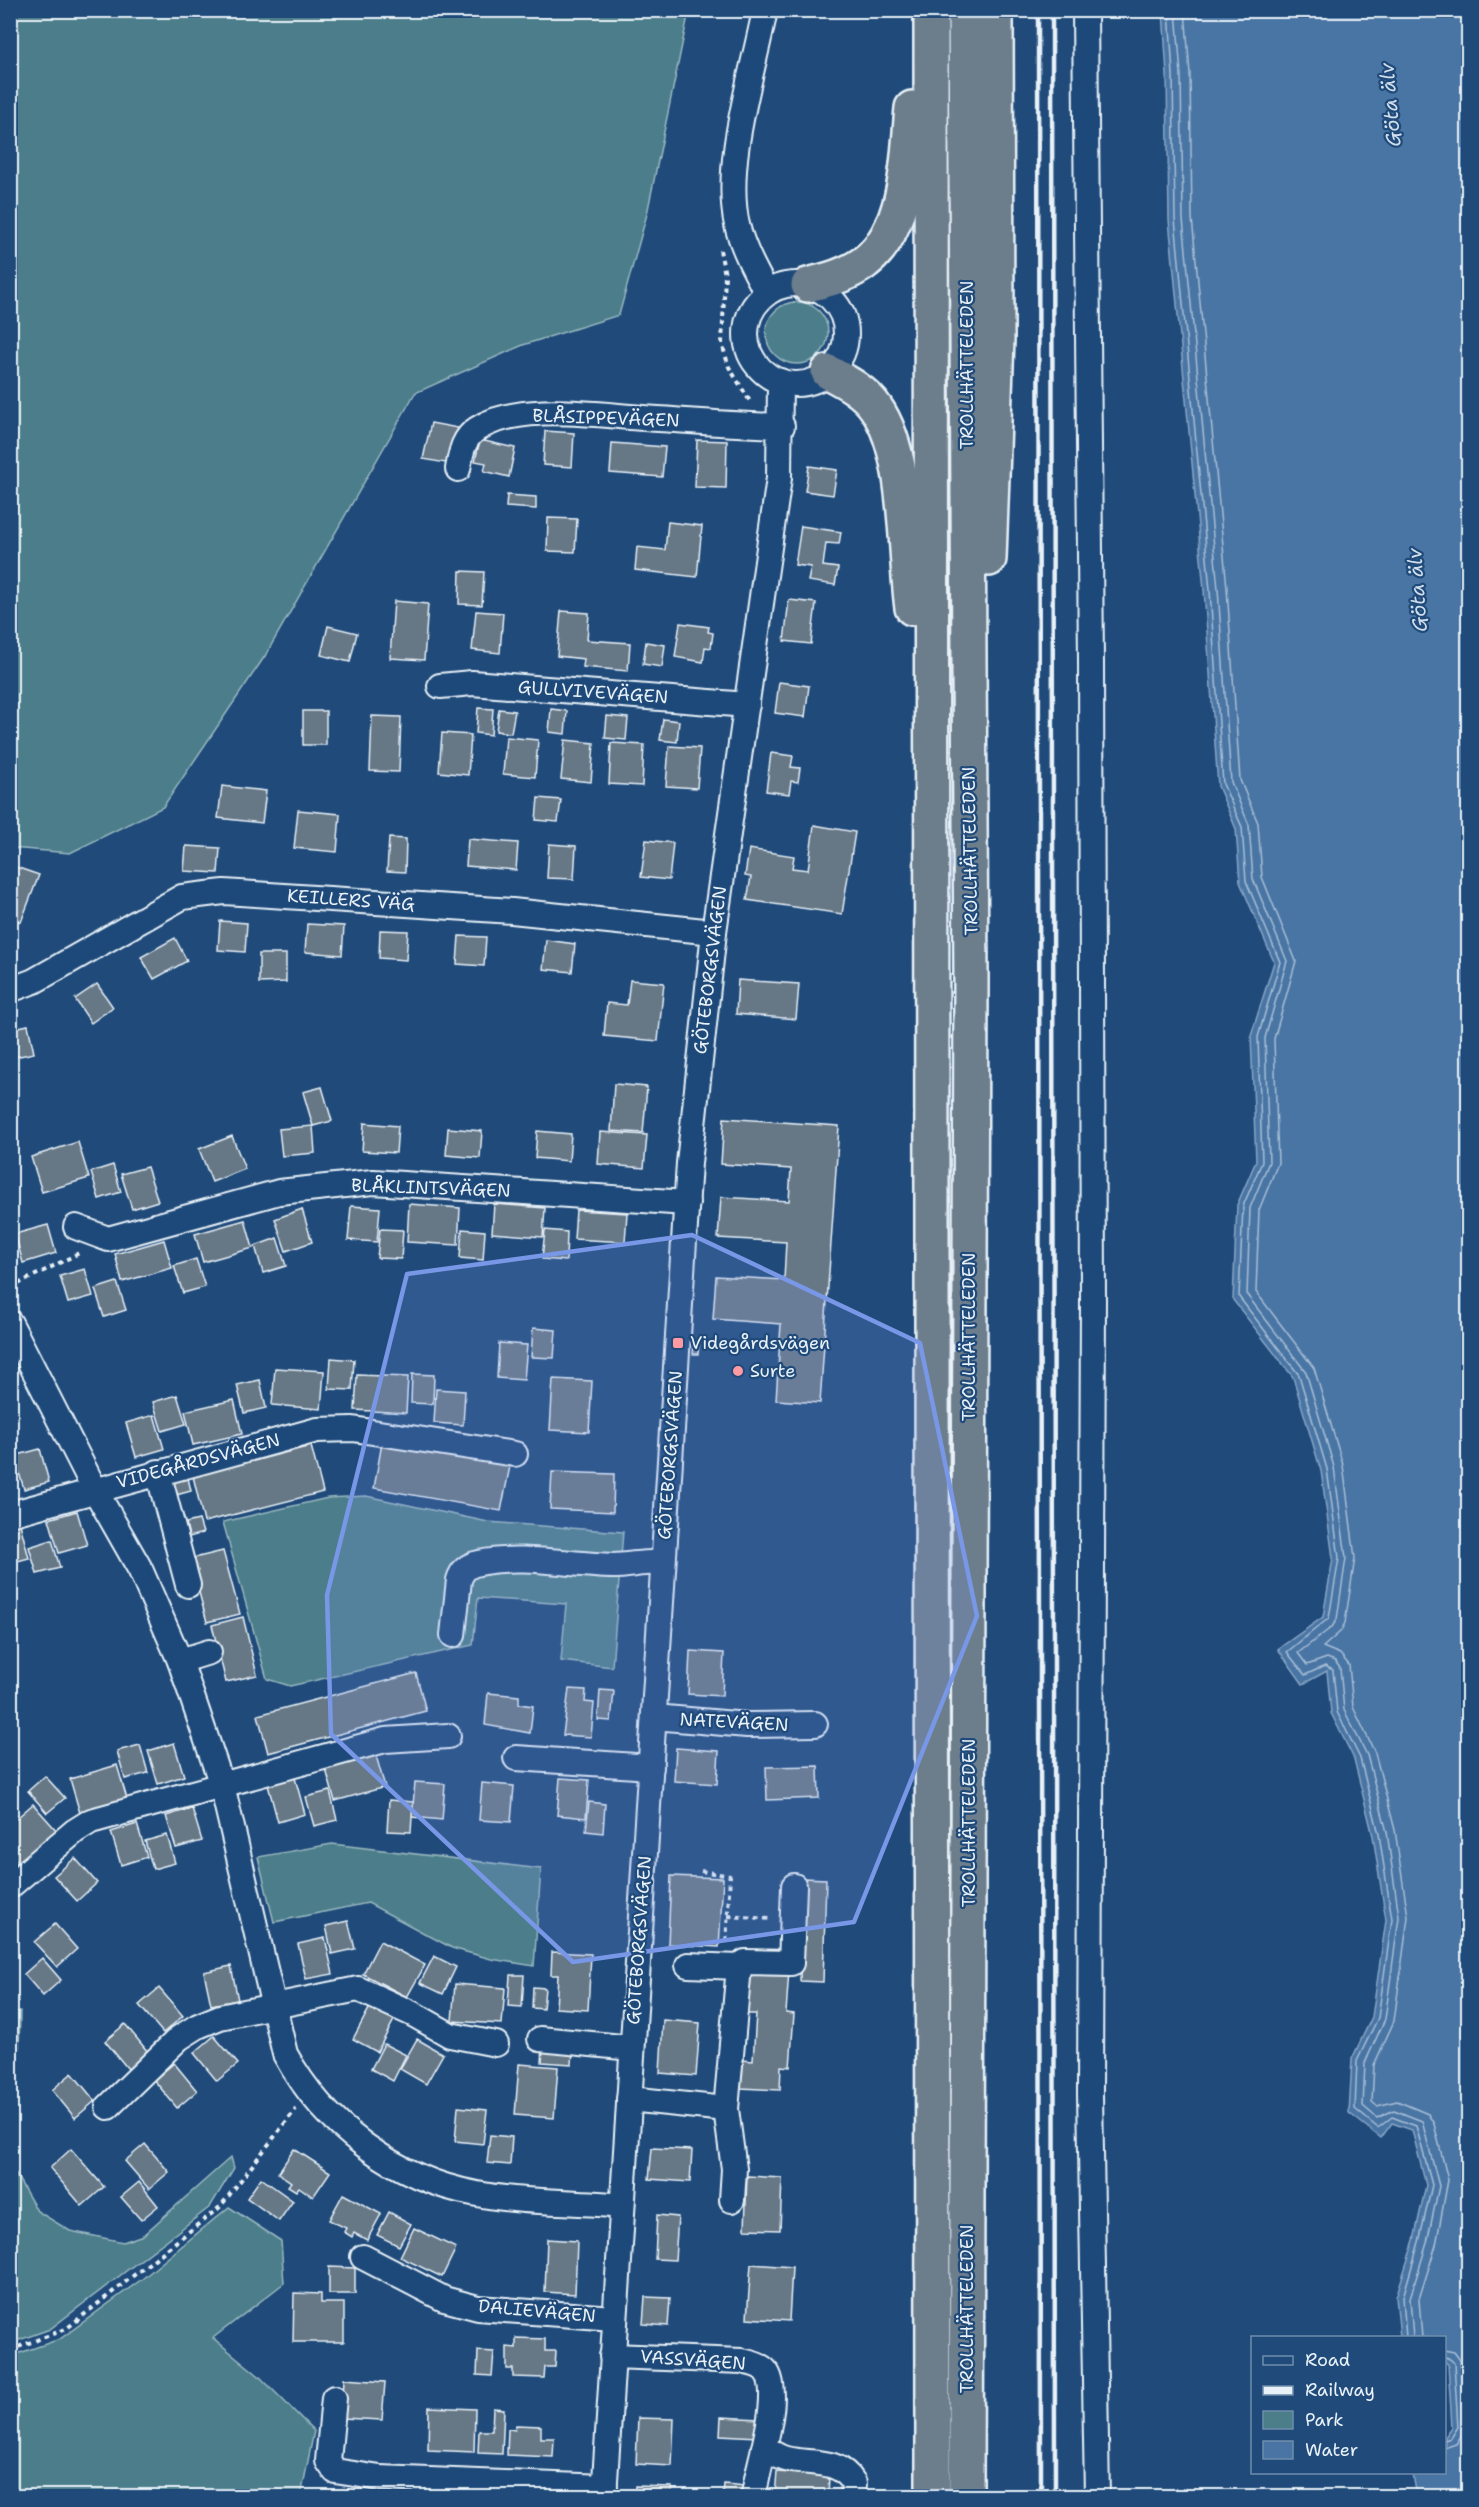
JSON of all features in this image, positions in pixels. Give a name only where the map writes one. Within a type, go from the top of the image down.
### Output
[{"type":"highway","points":[[808,285],[834,279],[857,267],[879,250],[889,235],[904,174],[925,10]]},
{"type":"highway","name":"TROLLHÄTTELEDEN","points":[[931,10],[933,2496]]},
{"type":"highway","points":[[965,10],[981,177]]},
{"type":"highway","points":[[981,177],[996,10]]},
{"type":"highway","name":"TROLLHÄTTELEDEN","points":[[966,2496],[969,1895],[969,754],[986,641],[997,339],[981,177]]},
{"type":"highway","points":[[828,372],[861,392],[876,407],[894,451],[933,752]]},
{"type":"street","points":[[765,10],[736,155],[734,185],[737,225],[751,262],[767,293]]},
{"type":"street","points":[[1084,10],[1091,661],[1093,1264],[1090,2094],[1097,2496]]},
{"type":"street","points":[[786,285],[808,285],[830,298],[844,319],[846,332],[843,351],[828,372],[809,382],[795,384],[780,381],[760,369],[751,356],[746,341],[746,326],[751,310],[767,293],[786,285]]},
{"type":"street","name":"GÖTEBORGSVÄGEN","points":[[604,2492],[663,1563],[697,1073],[714,932],[779,478],[782,426],[780,381]]},
{"type":"street","name":"BLÅSIPPEVÄGEN","points":[[458,469],[463,447],[476,430],[488,423],[518,416],[557,413],[782,426]]},
{"type":"street","name":"GULLVIVEVÄGEN","points":[[440,686],[472,683],[747,705]]},
{"type":"street","name":"KEILLERS VÄG","points":[[10,990],[34,981],[182,897],[224,892],[512,911],[714,932]]},
{"type":"street","name":"BLÅKLINTSVÄGEN","points":[[108,1239],[279,1192],[328,1185],[404,1184],[687,1203]]},
{"type":"street","points":[[76,1227],[108,1239]]},
{"type":"street","name":"VIDEGÅRDSVÄGEN","points":[[10,1323],[96,1490],[140,1569],[180,1661],[222,1785],[276,2006],[285,2054],[309,2092],[351,2135],[393,2165],[437,2185],[478,2194],[622,2206]]},
{"type":"street","name":"VIDEGÅRDSVÄGEN","points":[[10,1514],[317,1430],[352,1429],[515,1454]]},
{"type":"street","points":[[158,1472],[188,1585]]},
{"type":"street","points":[[453,1635],[459,1580],[461,1572],[469,1566],[480,1563],[530,1561],[615,1566],[648,1562],[663,1563]]},
{"type":"street","points":[[180,1661],[209,1652]]},
{"type":"street","name":"NATEVÄGEN","points":[[654,1717],[747,1725],[815,1724]]},
{"type":"street","points":[[10,1886],[75,1831],[91,1821],[386,1740],[448,1736]]},
{"type":"street","points":[[516,1758],[651,1767]]},
{"type":"street","points":[[688,1965],[732,1967],[745,1962],[791,1963],[794,1886]]},
{"type":"street","points":[[732,1967],[726,2109],[734,2169],[732,2200]]},
{"type":"street","points":[[108,2107],[179,2038],[198,2026],[220,2017],[358,1989],[413,2014],[450,2035],[496,2044]]},
{"type":"street","points":[[540,2039],[632,2048]]},
{"type":"street","points":[[629,2099],[726,2109]]},
{"type":"street","name":"DALIEVÄGEN","points":[[363,2257],[444,2299],[478,2308],[614,2318]]},
{"type":"street","name":"VASSVÄGEN","points":[[612,2356],[755,2364],[765,2370],[772,2390],[769,2430],[758,2467],[754,2496]]},
{"type":"street","points":[[334,2398],[328,2461],[335,2471],[380,2478],[604,2492]]},
{"type":"street","points":[[764,2448],[784,2459],[828,2463],[841,2469],[854,2483],[853,2496]]},
{"type":"path","points":[[10,1288],[108,1239]]},
{"type":"path","points":[[701,1871],[730,1876],[728,1916],[732,1967]]},
{"type":"path","points":[[728,1916],[793,1921]]},
{"type":"path","points":[[10,2350],[66,2329],[220,2207],[309,2092]]},
{"type":"highlighted area","points":[[692,1235],[920,1343],[977,1616],[854,1922],[573,1962],[331,1734],[327,1595],[407,1274]]},
{"type":"green space","points":[[10,11],[689,11],[647,214],[619,315],[523,345],[415,393],[265,656],[163,807],[70,853],[11,848]]},
{"type":"green space","points":[[791,302],[803,302],[819,311],[826,321],[828,333],[826,345],[819,355],[803,364],[791,364],[780,359],[771,350],[766,339],[766,327],[771,316],[780,307]]},
{"type":"green space","points":[[366,1496],[488,1522],[623,1532],[612,1667],[561,1661],[566,1604],[478,1598],[473,1645],[290,1686],[267,1679],[223,1522],[328,1498]]},
{"type":"green space","points":[[332,1844],[541,1869],[534,1966],[491,1959],[452,1948],[368,1903],[274,1922],[258,1857]]},
{"type":"green space","points":[[20,2011],[19,2054],[11,2067],[11,2012]]},
{"type":"green space","points":[[231,2157],[234,2168],[210,2207],[50,2329],[11,2343],[11,2166],[37,2211],[70,2231],[123,2242],[143,2235]]},
{"type":"green space","points":[[229,2207],[281,2241],[284,2283],[213,2338],[258,2375],[314,2431],[301,2496],[11,2496],[11,2356],[60,2339],[142,2279]]},
{"type":"water","name":"Göta älv","points":[[1163,11],[1468,11],[1468,2496],[1417,2496],[1413,2475],[1446,2474],[1446,2436],[1452,2427],[1446,2336],[1400,2336],[1396,2297],[1414,2240],[1426,2185],[1412,2130],[1392,2123],[1381,2138],[1349,2113],[1352,2059],[1372,2017],[1386,1920],[1373,1836],[1354,1759],[1331,1713],[1327,1671],[1303,1684],[1278,1649],[1323,1617],[1333,1558],[1321,1471],[1293,1377],[1233,1300],[1237,1205],[1256,1161],[1251,1036],[1274,962],[1240,882],[1236,829],[1218,786],[1204,590],[1169,220],[1167,75]]},
{"type":"building","points":[[431,423],[458,428],[451,464],[423,459]]},
{"type":"building","points":[[545,431],[574,433],[572,467],[543,465]]},
{"type":"building","points":[[480,440],[515,448],[509,477],[484,471],[486,463],[475,461]]},
{"type":"building","points":[[697,440],[727,441],[726,488],[695,487]]},
{"type":"building","points":[[612,443],[665,447],[662,477],[610,473]]},
{"type":"building","points":[[809,466],[837,470],[833,495],[805,491]]},
{"type":"building","points":[[507,495],[536,497],[536,509],[506,507]]},
{"type":"building","points":[[548,518],[577,519],[575,552],[547,551]]},
{"type":"building","points":[[668,522],[702,526],[697,577],[635,570],[637,547],[665,550]]},
{"type":"building","points":[[801,526],[841,532],[839,544],[826,543],[823,566],[838,568],[835,585],[808,581],[811,567],[795,565]]},
{"type":"building","points":[[460,571],[484,572],[482,605],[459,604]]},
{"type":"building","points":[[789,600],[816,603],[811,644],[784,641]]},
{"type":"building","points":[[394,601],[428,604],[424,660],[390,658]]},
{"type":"building","points":[[476,611],[503,613],[500,653],[472,650]]},
{"type":"building","points":[[561,611],[589,613],[587,640],[630,643],[628,671],[583,667],[584,659],[557,656]]},
{"type":"building","points":[[680,623],[709,627],[708,632],[713,633],[711,648],[705,647],[703,662],[675,657]]},
{"type":"building","points":[[328,626],[357,633],[350,662],[321,655]]},
{"type":"building","points":[[646,642],[665,645],[662,667],[643,664]]},
{"type":"building","points":[[779,682],[809,686],[805,717],[775,713]]},
{"type":"building","points":[[478,708],[493,709],[491,735],[476,733]]},
{"type":"building","points":[[499,709],[515,711],[511,733],[496,731]]},
{"type":"building","points":[[551,709],[567,711],[565,734],[549,732]]},
{"type":"building","points":[[303,711],[326,711],[326,745],[303,745]]},
{"type":"building","points":[[372,716],[401,717],[399,772],[370,771]]},
{"type":"building","points":[[607,716],[628,718],[626,740],[605,738]]},
{"type":"building","points":[[663,719],[679,721],[677,742],[660,740]]},
{"type":"building","points":[[442,733],[471,735],[468,775],[439,772]]},
{"type":"building","points":[[506,737],[538,740],[535,777],[503,774]]},
{"type":"building","points":[[565,740],[594,743],[591,782],[561,779]]},
{"type":"building","points":[[611,743],[644,745],[642,786],[609,784]]},
{"type":"building","points":[[669,746],[700,748],[697,788],[666,786]]},
{"type":"building","points":[[771,753],[793,756],[791,767],[800,768],[798,782],[791,781],[789,794],[766,791]]},
{"type":"building","points":[[222,786],[266,791],[262,823],[218,818]]},
{"type":"building","points":[[538,798],[561,800],[558,822],[536,820]]},
{"type":"building","points":[[298,810],[340,814],[337,852],[294,848]]},
{"type":"building","points":[[814,825],[855,832],[842,914],[747,900],[751,877],[745,876],[749,849],[794,856],[792,868],[808,870]]},
{"type":"building","points":[[389,838],[406,839],[405,872],[387,871]]},
{"type":"building","points":[[468,839],[518,843],[516,870],[466,866]]},
{"type":"building","points":[[646,840],[673,843],[669,880],[641,877]]},
{"type":"building","points":[[549,844],[576,846],[574,879],[547,878]]},
{"type":"building","points":[[186,846],[220,848],[218,873],[184,871]]},
{"type":"building","points":[[10,865],[39,875],[21,922],[10,918]]},
{"type":"building","points":[[220,921],[247,923],[245,952],[218,950]]},
{"type":"building","points":[[307,924],[344,926],[342,955],[305,952]]},
{"type":"building","points":[[380,930],[408,931],[406,960],[379,958]]},
{"type":"building","points":[[459,936],[486,937],[484,966],[457,964]]},
{"type":"building","points":[[175,938],[187,961],[154,979],[141,957]]},
{"type":"building","points":[[546,940],[575,944],[572,972],[543,969]]},
{"type":"building","points":[[259,954],[286,954],[286,982],[259,983]]},
{"type":"building","points":[[630,980],[664,983],[658,1041],[604,1036],[607,1003],[627,1005]]},
{"type":"building","points":[[738,980],[799,984],[796,1019],[736,1014]]},
{"type":"building","points":[[97,984],[113,1007],[91,1023],[75,999]]},
{"type":"building","points":[[28,1025],[34,1053],[10,1058],[10,1029]]},
{"type":"building","points":[[614,1084],[647,1087],[643,1133],[611,1131]]},
{"type":"building","points":[[322,1087],[332,1121],[313,1126],[303,1092]]},
{"type":"building","points":[[724,1118],[839,1126],[820,1403],[776,1400],[781,1324],[713,1319],[716,1276],[784,1280],[786,1242],[718,1238],[721,1197],[789,1201],[791,1169],[721,1164]]},
{"type":"building","points":[[364,1123],[398,1126],[396,1153],[362,1151]]},
{"type":"building","points":[[313,1126],[315,1153],[282,1156],[279,1129]]},
{"type":"building","points":[[448,1128],[482,1131],[480,1158],[446,1155]]},
{"type":"building","points":[[537,1131],[571,1134],[569,1161],[535,1158]]},
{"type":"building","points":[[600,1132],[647,1135],[644,1168],[598,1164]]},
{"type":"building","points":[[232,1136],[245,1169],[212,1182],[199,1149]]},
{"type":"building","points":[[78,1142],[89,1178],[42,1192],[31,1157]]},
{"type":"building","points":[[113,1165],[121,1192],[99,1199],[91,1172]]},
{"type":"building","points":[[147,1167],[158,1201],[132,1209],[121,1174]]},
{"type":"building","points":[[409,1204],[460,1208],[458,1245],[407,1242]]},
{"type":"building","points":[[494,1204],[545,1208],[543,1237],[492,1233]]},
{"type":"building","points":[[351,1206],[380,1208],[377,1242],[348,1240]]},
{"type":"building","points":[[302,1209],[312,1242],[286,1251],[275,1219]]},
{"type":"building","points":[[576,1210],[627,1213],[625,1242],[574,1239]]},
{"type":"building","points":[[245,1220],[253,1248],[203,1262],[195,1234]]},
{"type":"building","points":[[48,1225],[56,1253],[23,1263],[15,1234]]},
{"type":"building","points":[[380,1229],[403,1230],[401,1259],[377,1258]]},
{"type":"building","points":[[462,1229],[485,1231],[483,1260],[460,1258]]},
{"type":"building","points":[[545,1230],[567,1232],[566,1261],[542,1259]]},
{"type":"building","points":[[277,1238],[286,1266],[263,1273],[255,1246]]},
{"type":"building","points":[[164,1240],[172,1268],[122,1282],[115,1254]]},
{"type":"building","points":[[196,1259],[205,1287],[183,1293],[174,1266]]},
{"type":"building","points":[[85,1269],[93,1296],[68,1303],[60,1276]]},
{"type":"building","points":[[117,1282],[126,1310],[104,1317],[95,1289]]},
{"type":"building","points":[[533,1328],[556,1330],[554,1358],[531,1357]]},
{"type":"building","points":[[499,1343],[527,1345],[524,1380],[497,1378]]},
{"type":"building","points":[[694,1343],[699,1344],[698,1354],[693,1354]]},
{"type":"building","points":[[331,1358],[354,1360],[352,1390],[329,1389]]},
{"type":"building","points":[[275,1368],[324,1371],[321,1409],[272,1405]]},
{"type":"building","points":[[412,1374],[434,1375],[433,1404],[411,1403]]},
{"type":"building","points":[[357,1375],[408,1377],[406,1413],[355,1410]]},
{"type":"building","points":[[553,1379],[592,1381],[589,1432],[550,1430]]},
{"type":"building","points":[[260,1380],[266,1408],[244,1413],[237,1385]]},
{"type":"building","points":[[436,1389],[465,1391],[463,1425],[434,1423]]},
{"type":"building","points":[[177,1395],[186,1424],[162,1431],[153,1402]]},
{"type":"building","points":[[234,1400],[242,1434],[193,1445],[185,1411]]},
{"type":"building","points":[[154,1415],[164,1449],[136,1457],[126,1423]]},
{"type":"building","points":[[382,1443],[510,1466],[501,1511],[374,1488]]},
{"type":"building","points":[[311,1446],[323,1492],[204,1522],[193,1476]]},
{"type":"building","points":[[40,1449],[49,1482],[24,1489],[14,1456]]},
{"type":"building","points":[[552,1472],[614,1474],[613,1512],[550,1509]]},
{"type":"building","points":[[188,1478],[191,1491],[176,1495],[172,1482]]},
{"type":"building","points":[[77,1511],[87,1545],[59,1553],[49,1519]]},
{"type":"building","points":[[199,1520],[203,1533],[189,1537],[186,1523]]},
{"type":"building","points":[[20,1524],[29,1558],[10,1563],[10,1527]]},
{"type":"building","points":[[52,1540],[60,1568],[37,1574],[29,1547]]},
{"type":"building","points":[[223,1551],[240,1614],[207,1622],[190,1559]]},
{"type":"building","points":[[243,1617],[257,1675],[226,1682],[212,1625]]},
{"type":"building","points":[[690,1651],[724,1653],[722,1696],[688,1694]]},
{"type":"building","points":[[416,1673],[426,1711],[268,1753],[258,1715]]},
{"type":"building","points":[[569,1689],[586,1690],[585,1702],[594,1703],[591,1737],[563,1735]]},
{"type":"building","points":[[600,1690],[614,1691],[611,1721],[598,1720]]},
{"type":"building","points":[[488,1693],[519,1696],[519,1704],[533,1706],[530,1733],[485,1725]]},
{"type":"building","points":[[174,1743],[184,1776],[158,1784],[148,1751]]},
{"type":"building","points":[[140,1745],[148,1773],[125,1779],[117,1751]]},
{"type":"building","points":[[676,1748],[719,1751],[717,1784],[674,1781]]},
{"type":"building","points":[[375,1752],[385,1787],[335,1801],[325,1766]]},
{"type":"building","points":[[117,1765],[127,1799],[80,1813],[70,1779]]},
{"type":"building","points":[[818,1766],[819,1798],[767,1800],[766,1767]]},
{"type":"building","points":[[45,1776],[65,1798],[47,1813],[28,1791]]},
{"type":"building","points":[[295,1778],[305,1814],[278,1822],[268,1785]]},
{"type":"building","points":[[560,1778],[589,1780],[586,1818],[557,1815]]},
{"type":"building","points":[[415,1782],[445,1784],[442,1820],[412,1817]]},
{"type":"building","points":[[482,1783],[514,1786],[511,1822],[479,1820]]},
{"type":"building","points":[[330,1791],[337,1820],[314,1826],[306,1797]]},
{"type":"building","points":[[389,1800],[413,1802],[411,1832],[387,1831]]},
{"type":"building","points":[[589,1802],[605,1804],[603,1833],[586,1831]]},
{"type":"building","points":[[33,1804],[57,1831],[19,1863],[10,1853],[10,1824]]},
{"type":"building","points":[[192,1808],[202,1841],[176,1848],[166,1816]]},
{"type":"building","points":[[137,1824],[147,1857],[121,1865],[111,1832]]},
{"type":"building","points":[[167,1835],[175,1863],[153,1869],[145,1841]]},
{"type":"building","points":[[75,1858],[97,1883],[77,1901],[54,1876]]},
{"type":"building","points":[[671,1876],[723,1878],[719,1947],[668,1944]]},
{"type":"building","points":[[803,1878],[826,1879],[823,1982],[800,1981]]},
{"type":"building","points":[[348,1921],[355,1949],[332,1954],[326,1926]]},
{"type":"building","points":[[55,1924],[77,1949],[57,1967],[34,1942]]},
{"type":"building","points":[[325,1938],[333,1974],[306,1979],[298,1944]]},
{"type":"building","points":[[380,1941],[425,1965],[407,1997],[363,1974]]},
{"type":"building","points":[[552,1952],[591,1954],[588,2010],[556,2008],[558,1975],[551,1975]]},
{"type":"building","points":[[434,1956],[456,1967],[443,1994],[420,1983]]},
{"type":"building","points":[[42,1958],[61,1980],[43,1996],[24,1974]]},
{"type":"building","points":[[231,1966],[238,2000],[211,2005],[204,1972]]},
{"type":"building","points":[[749,1968],[789,1970],[786,2013],[794,2014],[790,2067],[781,2066],[780,2090],[740,2088],[742,2060],[753,2061],[756,2014],[746,2014]]},
{"type":"building","points":[[510,1975],[524,1975],[522,2007],[508,2006]]},
{"type":"building","points":[[455,1984],[505,1988],[502,2024],[452,2021]]},
{"type":"building","points":[[533,1987],[545,1988],[543,2009],[532,2008]]},
{"type":"building","points":[[159,1988],[183,2016],[163,2033],[139,2005]]},
{"type":"building","points":[[370,2007],[394,2020],[377,2052],[353,2039]]},
{"type":"building","points":[[663,2020],[700,2023],[696,2076],[660,2073]]},
{"type":"building","points":[[125,2024],[148,2052],[128,2069],[105,2041]]},
{"type":"building","points":[[214,2036],[238,2064],[217,2081],[194,2053]]},
{"type":"building","points":[[417,2039],[443,2054],[426,2084],[400,2069]]},
{"type":"building","points":[[384,2044],[406,2055],[393,2081],[371,2069]]},
{"type":"building","points":[[543,2048],[573,2050],[572,2064],[542,2062]]},
{"type":"building","points":[[174,2063],[197,2091],[177,2108],[154,2080]]},
{"type":"building","points":[[519,2064],[558,2067],[554,2118],[515,2115]]},
{"type":"building","points":[[72,2073],[95,2101],[75,2118],[52,2090]]},
{"type":"building","points":[[458,2107],[487,2110],[483,2144],[455,2141]]},
{"type":"building","points":[[490,2135],[512,2137],[510,2165],[487,2163]]},
{"type":"building","points":[[145,2144],[169,2172],[149,2189],[125,2161]]},
{"type":"building","points":[[652,2148],[692,2150],[690,2182],[649,2179]]},
{"type":"building","points":[[71,2149],[104,2187],[82,2206],[50,2168]]},
{"type":"building","points":[[294,2149],[330,2172],[313,2197],[299,2187],[296,2191],[288,2186],[291,2182],[278,2173]]},
{"type":"building","points":[[747,2176],[782,2178],[780,2230],[745,2229]]},
{"type":"building","points":[[261,2178],[293,2201],[279,2221],[247,2198]]},
{"type":"building","points":[[139,2182],[158,2206],[141,2220],[121,2197]]},
{"type":"building","points":[[343,2194],[381,2214],[367,2240],[354,2233],[352,2237],[344,2232],[346,2228],[329,2220]]},
{"type":"building","points":[[389,2212],[411,2224],[399,2246],[377,2235]]},
{"type":"building","points":[[657,2215],[678,2217],[675,2260],[655,2259]]},
{"type":"building","points":[[414,2228],[456,2248],[442,2277],[400,2257]]},
{"type":"building","points":[[547,2239],[577,2241],[575,2294],[545,2292]]},
{"type":"building","points":[[751,2264],[792,2267],[789,2321],[747,2318]]},
{"type":"building","points":[[329,2267],[355,2268],[355,2294],[329,2294]]},
{"type":"building","points":[[294,2293],[321,2294],[321,2303],[344,2303],[344,2342],[293,2342]]},
{"type":"building","points":[[645,2297],[670,2298],[668,2326],[643,2324]]},
{"type":"building","points":[[516,2338],[545,2339],[545,2351],[556,2351],[555,2367],[545,2367],[544,2378],[513,2377],[513,2369],[507,2369],[507,2347],[516,2348]]},
{"type":"building","points":[[478,2351],[494,2352],[492,2376],[477,2375]]},
{"type":"building","points":[[344,2379],[385,2382],[382,2420],[342,2418]]},
{"type":"building","points":[[429,2407],[475,2409],[474,2452],[428,2450]]},
{"type":"building","points":[[493,2408],[504,2409],[502,2454],[478,2453],[479,2431],[492,2431]]},
{"type":"building","points":[[721,2417],[759,2419],[758,2437],[720,2435]]},
{"type":"building","points":[[638,2418],[674,2419],[672,2466],[636,2464]]},
{"type":"building","points":[[516,2425],[541,2426],[541,2438],[554,2438],[553,2457],[507,2455],[508,2429],[515,2430]]},
{"type":"building","points":[[777,2472],[829,2476],[828,2496],[775,2496]]},
{"type":"building","points":[[724,2484],[746,2486],[746,2496],[723,2496]]},
{"type":"building","points":[[635,2486],[672,2487],[671,2496],[634,2496]]},
{"type":"railway","points":[[1038,10],[1041,2496]]},
{"type":"railway","points":[[1052,10],[1055,2496]]},
{"type":"place","name":"Videgårdsvägen","points":[[678,1343]]},
{"type":"place","name":"Surte","points":[[738,1371]]}]
